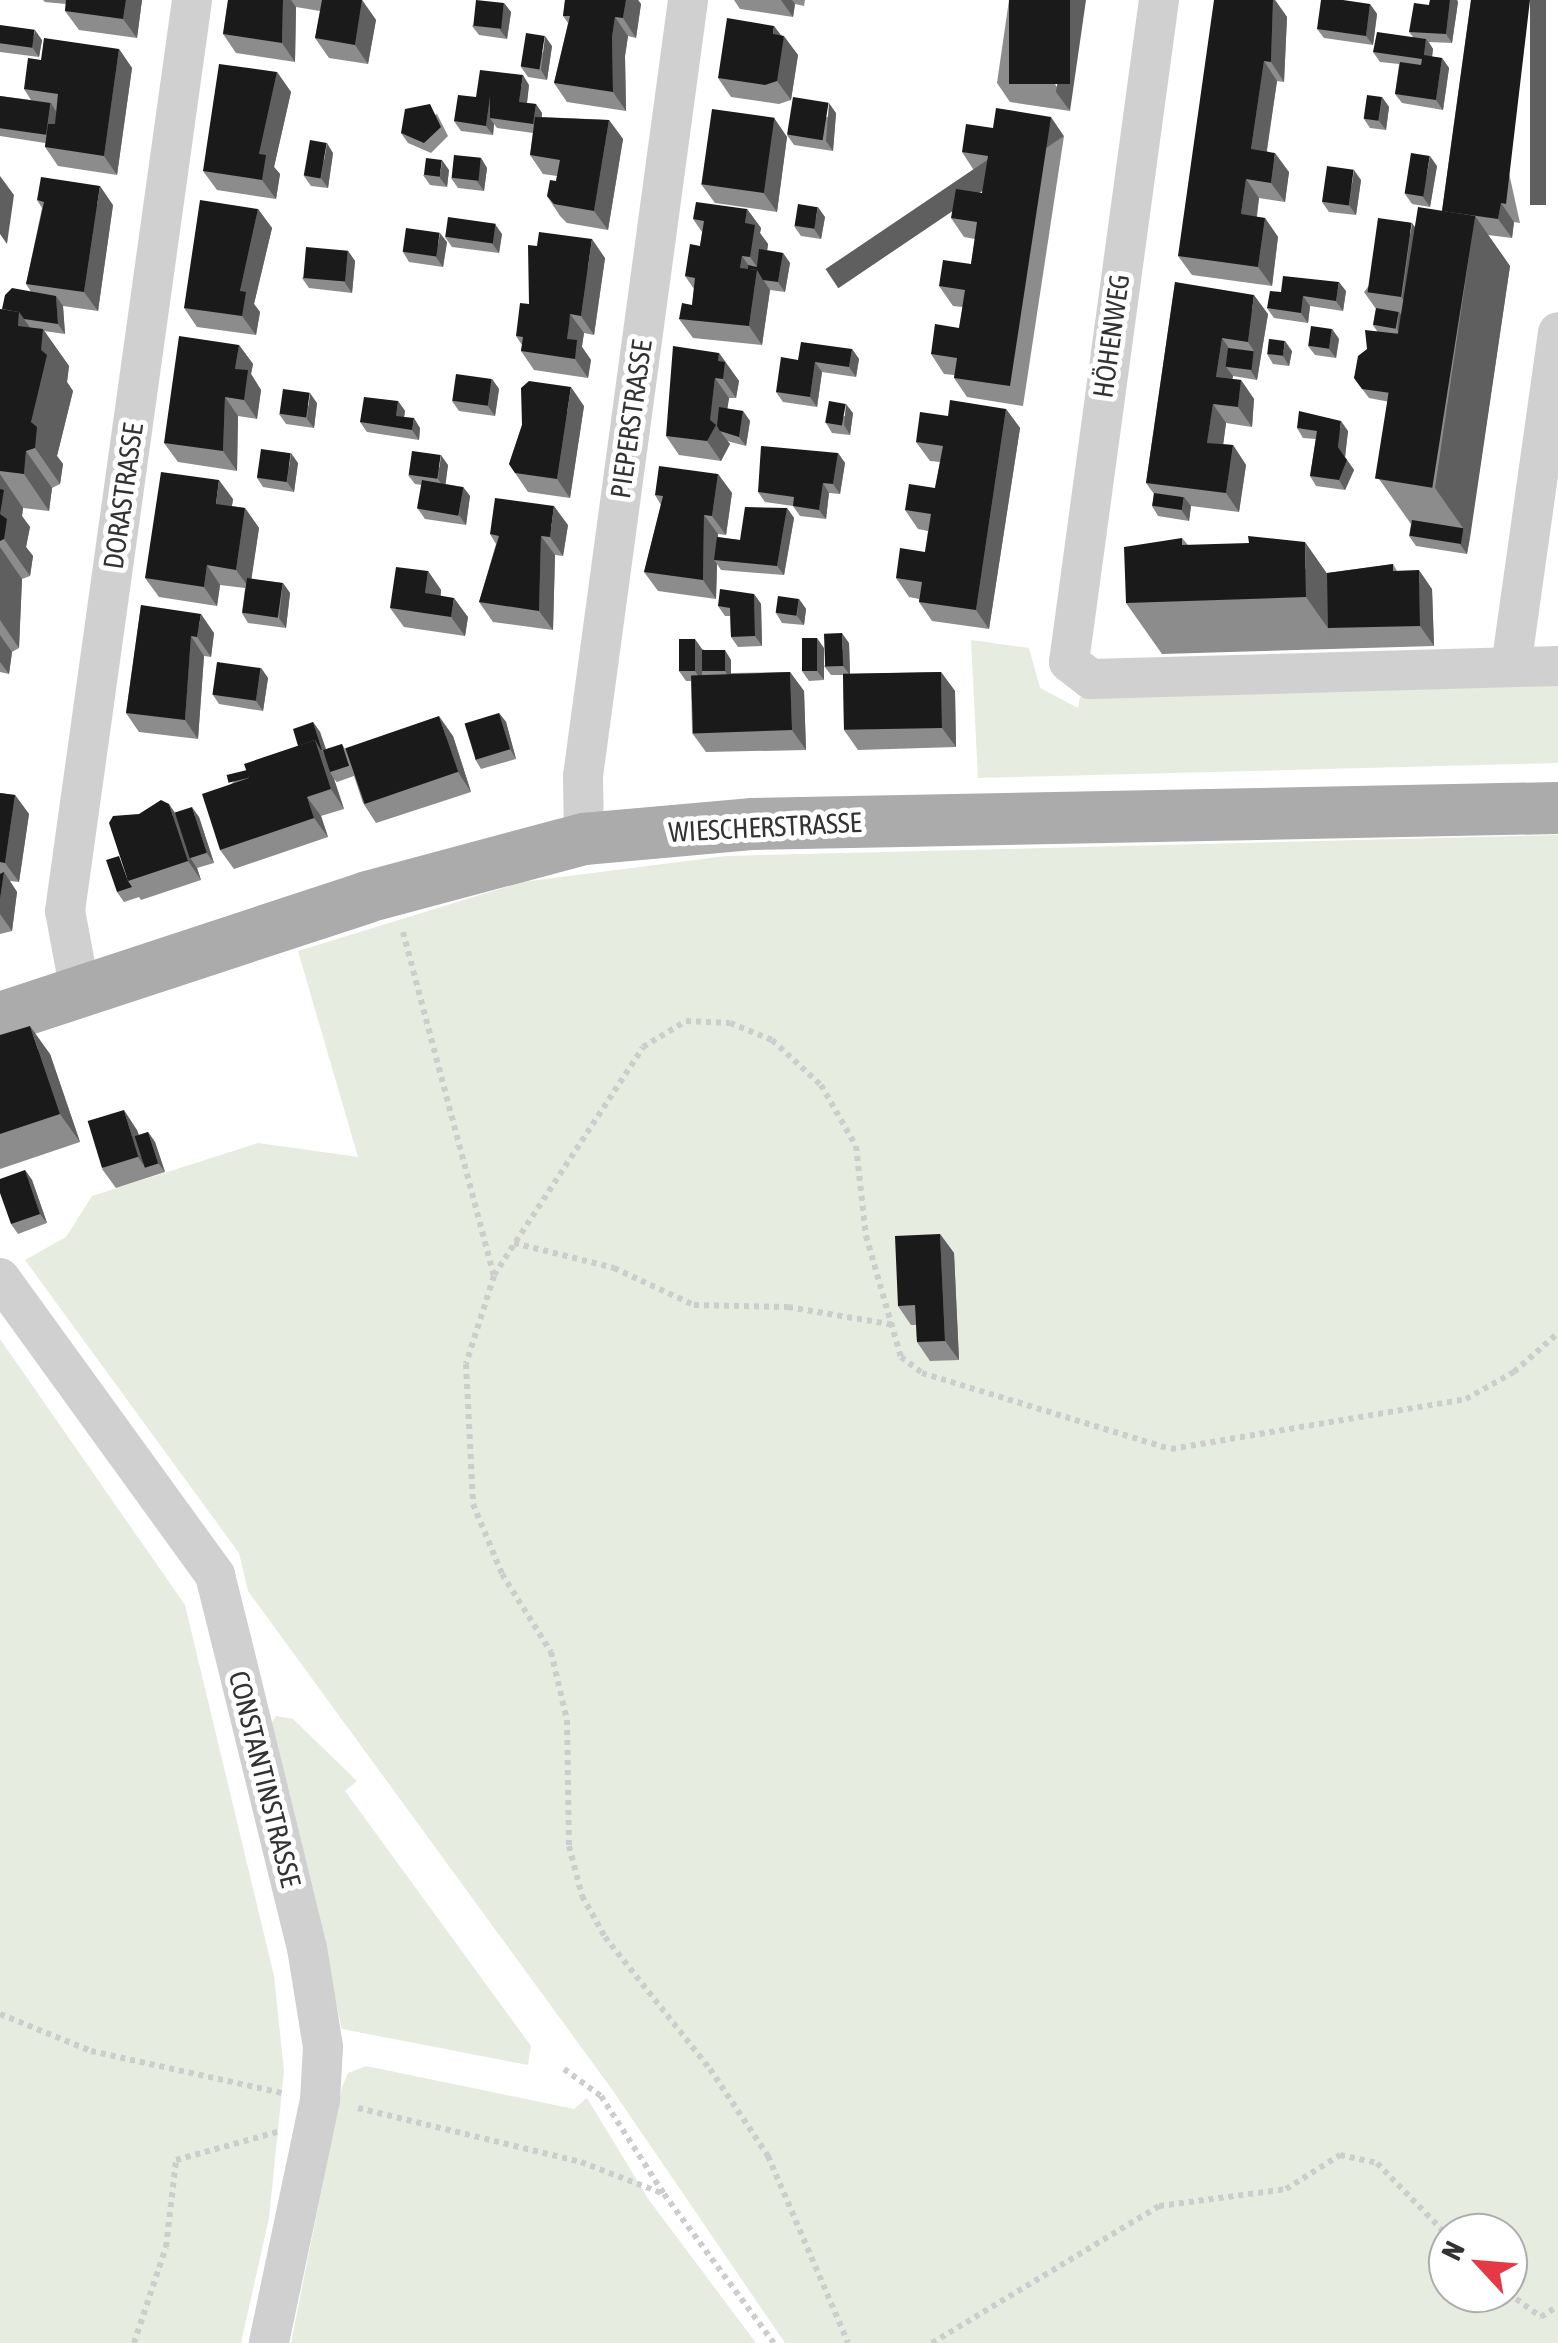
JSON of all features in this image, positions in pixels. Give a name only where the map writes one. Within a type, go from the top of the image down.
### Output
[{"type":"main road","name":"WIESCHERSTRASSE","points":[[0,1018],[388,891],[584,839],[753,824],[1558,808]]},
{"type":"street","name":"DORASTRASSE","points":[[80,990],[64,911],[192,0]]},
{"type":"street","name":"PIEPERSTRASSE","points":[[584,839],[583,776],[688,0]]},
{"type":"street","name":"HÖHENWEG","points":[[1159,0],[1066,651],[1074,671],[1091,679],[1510,667]]},
{"type":"street","points":[[1558,332],[1510,667],[1558,666]]},
{"type":"street","name":"CONSTANTINSTRASSE","points":[[0,1278],[215,1576],[306,1948],[323,2047],[316,2118],[269,2343]]},
{"type":"path","points":[[388,891],[413,958],[494,1276]]},
{"type":"path","points":[[848,2343],[768,2156],[710,2069],[605,1937],[582,1896],[569,1846],[567,1720],[551,1652],[502,1574],[473,1504],[466,1364],[494,1276],[643,1047],[686,1022],[730,1022],[772,1040],[821,1085],[856,1146],[866,1236],[902,1356],[922,1373],[1171,1449],[1466,1399],[1514,1372],[1558,1333]]},
{"type":"path","points":[[514,1244],[614,1268],[694,1304],[788,1307],[894,1326]]},
{"type":"path","points":[[0,2014],[108,2056],[316,2118],[581,2162],[664,2194]]},
{"type":"path","points":[[564,2069],[601,2096],[664,2194],[774,2343]]},
{"type":"path","points":[[134,2343],[166,2247],[176,2160],[281,2132],[316,2118]]},
{"type":"path","points":[[932,2343],[1159,2206],[1286,2189],[1340,2155],[1377,2163],[1428,2215]]},
{"type":"path","points":[[1528,2307],[1541,2317],[1558,2306]]},
{"type":"shaded area","points":[[971,640],[1029,648],[1040,688],[1078,708],[1080,697],[1558,680],[1558,763],[978,778]]},
{"type":"shaded area","points":[[1558,835],[1558,2343],[785,2343],[611,2088],[248,1591],[239,1553],[25,1260],[66,1237],[92,1196],[258,1143],[358,1157],[298,951],[522,882],[726,856]]},
{"type":"shaded area","points":[[0,1339],[185,1605],[274,1976],[284,2071],[269,2218],[241,2343],[0,2343]]},
{"type":"shaded area","points":[[276,1716],[293,1719],[357,1781],[345,1791],[531,2046],[528,2065],[342,2029],[270,1725]]},
{"type":"shaded area","points":[[366,2066],[574,2109],[587,2098],[649,2200],[756,2343],[291,2343],[342,2087],[348,2073]]},
{"type":"building","points":[[66,0],[126,0],[123,19],[65,11]]},
{"type":"building","points":[[228,0],[283,0],[282,43],[223,34]]},
{"type":"building","points":[[322,0],[362,0],[355,45],[315,38]]},
{"type":"building","points":[[476,0],[504,3],[501,29],[473,26]]},
{"type":"building","points":[[565,0],[626,0],[623,18],[615,17],[612,37],[613,92],[554,83],[570,16],[563,16]]},
{"type":"building","points":[[1009,0],[1070,0],[1070,84],[1009,84]]},
{"type":"building","points":[[1214,0],[1273,0],[1271,62],[1264,61],[1251,149],[1275,153],[1271,183],[1246,179],[1241,214],[1265,218],[1258,267],[1178,256]]},
{"type":"building","points":[[1321,0],[1370,4],[1366,36],[1317,29]]},
{"type":"building","points":[[1430,0],[1450,0],[1446,34],[1409,32],[1414,3],[1429,5]]},
{"type":"building","points":[[1471,0],[1530,0],[1506,204],[1501,203],[1498,219],[1442,211]]},
{"type":"building","points":[[727,18],[774,26],[773,34],[784,36],[777,81],[765,85],[718,78]]},
{"type":"building","points":[[0,25],[35,30],[32,48],[0,43]]},
{"type":"building","points":[[1377,32],[1426,39],[1424,55],[1442,58],[1436,100],[1395,94],[1400,62],[1421,65],[1422,59],[1373,52]]},
{"type":"building","points":[[526,33],[545,36],[539,70],[521,67]]},
{"type":"building","points":[[44,38],[119,49],[104,156],[45,147],[48,124],[55,124],[58,94],[24,89],[28,58],[41,60]]},
{"type":"building","points":[[219,64],[277,72],[259,154],[266,155],[262,180],[203,171]]},
{"type":"building","points":[[480,70],[523,75],[519,102],[536,104],[533,124],[490,118],[490,97],[486,126],[454,121],[458,95],[476,97]]},
{"type":"building","points":[[1367,95],[1382,97],[1379,121],[1364,119]]},
{"type":"building","points":[[0,96],[51,103],[46,135],[0,128]]},
{"type":"building","points":[[793,97],[829,103],[823,140],[787,135]]},
{"type":"building","points":[[430,104],[441,127],[424,143],[401,133],[405,109]]},
{"type":"building","points":[[996,108],[1051,117],[1010,386],[954,378],[957,358],[931,354],[935,324],[959,328],[965,290],[939,286],[943,260],[971,264],[977,222],[951,218],[956,189],[982,193],[988,156],[962,152],[966,124],[993,128]]},
{"type":"building","points":[[712,109],[774,118],[764,193],[701,184]]},
{"type":"building","points":[[535,117],[609,120],[594,211],[554,204],[547,196],[550,180],[556,181],[560,160],[530,155]]},
{"type":"building","points":[[310,140],[327,143],[320,178],[304,175]]},
{"type":"building","points":[[1411,153],[1430,156],[1423,196],[1405,193]]},
{"type":"building","points":[[454,155],[481,158],[478,181],[452,178]]},
{"type":"building","points":[[426,158],[442,160],[440,177],[424,175]]},
{"type":"building","points":[[1327,166],[1354,170],[1349,205],[1322,202]]},
{"type":"building","points":[[41,177],[100,186],[84,292],[26,284],[44,202],[37,200]]},
{"type":"building","points":[[200,200],[258,209],[240,291],[246,292],[242,316],[184,308]]},
{"type":"building","points":[[696,202],[747,209],[745,223],[755,225],[750,257],[742,256],[740,268],[757,270],[749,326],[679,319],[682,303],[692,305],[695,278],[685,276],[690,244],[700,246],[704,221],[693,219]]},
{"type":"building","points":[[798,204],[818,207],[814,229],[795,226]]},
{"type":"building","points":[[1418,207],[1475,216],[1432,488],[1375,479]]},
{"type":"building","points":[[448,217],[496,224],[493,243],[445,237]]},
{"type":"building","points":[[1378,218],[1412,223],[1401,297],[1368,292]]},
{"type":"building","points":[[406,228],[440,233],[436,256],[403,252]]},
{"type":"building","points":[[539,232],[592,239],[581,316],[570,314],[567,339],[577,340],[575,359],[521,351],[523,337],[516,336],[520,303],[529,304],[528,245],[537,246]]},
{"type":"building","points":[[306,247],[348,251],[345,282],[303,278]]},
{"type":"building","points":[[759,249],[783,253],[778,282],[763,280],[757,270],[748,269],[748,265],[757,267]]},
{"type":"building","points":[[1283,276],[1339,282],[1336,301],[1303,296],[1301,313],[1267,308],[1270,291],[1281,292]]},
{"type":"building","points":[[1175,282],[1254,295],[1248,342],[1222,338],[1216,377],[1241,380],[1238,407],[1213,404],[1207,443],[1233,445],[1226,493],[1146,483]]},
{"type":"building","points":[[12,288],[56,296],[58,324],[24,319],[19,312],[2,309],[5,295]]},
{"type":"building","points":[[1376,308],[1399,312],[1396,329],[1373,325]]},
{"type":"building","points":[[0,309],[19,312],[18,326],[43,329],[41,350],[47,355],[31,422],[37,427],[35,448],[26,451],[24,474],[0,471]]},
{"type":"building","points":[[1311,326],[1332,329],[1329,349],[1308,346]]},
{"type":"building","points":[[1365,330],[1400,334],[1391,393],[1362,389],[1354,378],[1358,356],[1367,349]]},
{"type":"building","points":[[179,336],[239,345],[235,369],[248,370],[244,400],[225,397],[223,451],[164,443]]},
{"type":"building","points":[[1269,339],[1285,341],[1283,356],[1267,354]]},
{"type":"building","points":[[801,342],[852,349],[849,367],[815,362],[810,397],[776,392],[781,357],[798,360]]},
{"type":"building","points":[[673,346],[719,353],[718,361],[725,362],[723,379],[715,378],[710,420],[716,425],[707,441],[666,436]]},
{"type":"building","points":[[1228,348],[1254,351],[1251,370],[1226,367]]},
{"type":"building","points":[[456,374],[492,379],[488,406],[452,401]]},
{"type":"building","points":[[529,381],[571,387],[557,479],[515,473],[509,464],[522,425],[521,388]]},
{"type":"building","points":[[283,389],[310,393],[306,418],[280,414]]},
{"type":"building","points":[[364,397],[398,401],[396,416],[414,418],[412,430],[360,422]]},
{"type":"building","points":[[950,400],[1006,409],[976,610],[919,602],[922,582],[896,578],[900,548],[925,552],[931,514],[905,510],[909,484],[935,488],[943,446],[916,442],[920,412],[948,416]]},
{"type":"building","points":[[829,401],[846,404],[842,426],[825,423]]},
{"type":"building","points":[[719,407],[743,411],[739,437],[720,431]]},
{"type":"building","points":[[1299,411],[1341,421],[1338,447],[1347,460],[1339,480],[1310,476],[1317,431],[1297,428]]},
{"type":"building","points":[[761,446],[838,453],[833,484],[823,483],[819,510],[793,506],[794,497],[758,492]]},
{"type":"building","points":[[261,449],[291,453],[287,482],[257,478]]},
{"type":"building","points":[[412,451],[441,455],[437,479],[409,475]]},
{"type":"building","points":[[659,466],[718,474],[712,516],[704,515],[703,580],[644,572],[663,496],[655,495]]},
{"type":"building","points":[[161,472],[219,480],[216,504],[245,508],[236,570],[207,565],[204,587],[145,578]]},
{"type":"building","points":[[422,480],[463,487],[458,516],[417,509]]},
{"type":"building","points":[[1154,493],[1184,497],[1182,510],[1152,506]]},
{"type":"building","points":[[495,498],[554,506],[550,537],[541,536],[539,611],[479,602],[499,536],[490,534]]},
{"type":"building","points":[[745,507],[787,508],[777,566],[714,560],[717,537],[740,540]]},
{"type":"building","points":[[0,514],[7,519],[4,539],[0,541]]},
{"type":"building","points":[[1412,520],[1463,528],[1461,544],[1409,536]]},
{"type":"building","points":[[1248,536],[1305,542],[1306,597],[1126,603],[1124,547],[1182,538],[1182,545],[1249,543]]},
{"type":"building","points":[[1393,564],[1393,571],[1419,570],[1420,626],[1328,628],[1327,573]]},
{"type":"building","points":[[396,567],[428,571],[425,593],[454,598],[451,617],[390,608]]},
{"type":"building","points":[[247,578],[283,583],[278,618],[242,613]]},
{"type":"building","points":[[720,589],[754,594],[755,636],[731,637],[730,608],[718,606]]},
{"type":"building","points":[[778,596],[799,599],[796,616],[776,613]]},
{"type":"building","points":[[141,605],[201,614],[197,637],[191,636],[185,720],[126,713]]},
{"type":"building","points":[[842,633],[843,666],[825,667],[824,634]]},
{"type":"building","points":[[802,638],[817,638],[817,671],[802,671]]},
{"type":"building","points":[[679,639],[695,639],[695,671],[679,671]]},
{"type":"building","points":[[702,650],[725,650],[725,671],[702,671]]},
{"type":"building","points":[[217,662],[261,668],[256,701],[212,695]]},
{"type":"building","points":[[790,672],[792,730],[693,733],[691,675]]},
{"type":"building","points":[[941,672],[942,728],[844,730],[843,674]]},
{"type":"building","points":[[499,713],[510,749],[476,760],[465,724]]},
{"type":"building","points":[[439,716],[458,772],[365,804],[345,748]]},
{"type":"building","points":[[313,722],[322,750],[315,740],[298,746],[293,729]]},
{"type":"building","points":[[315,740],[331,789],[307,797],[314,818],[220,850],[202,794],[249,778],[244,764]]},
{"type":"building","points":[[342,744],[349,766],[330,772],[323,750]]},
{"type":"building","points":[[247,770],[249,778],[229,783],[227,775]]},
{"type":"building","points":[[0,793],[15,795],[5,863],[0,862]]},
{"type":"building","points":[[161,800],[169,804],[188,861],[128,881],[109,823],[113,816],[139,814]]},
{"type":"building","points":[[192,807],[207,853],[190,858],[175,813]]},
{"type":"building","points":[[119,856],[132,887],[117,892],[106,860]]},
{"type":"building","points":[[30,1026],[60,1114],[0,1134],[0,1035]]},
{"type":"building","points":[[124,1110],[138,1157],[102,1168],[88,1121]]},
{"type":"building","points":[[148,1132],[158,1163],[145,1168],[135,1136]]},
{"type":"building","points":[[25,1170],[40,1214],[11,1224],[0,1193],[0,1179]]},
{"type":"building","points":[[940,1234],[945,1341],[917,1342],[915,1305],[898,1306],[895,1236]]}]
